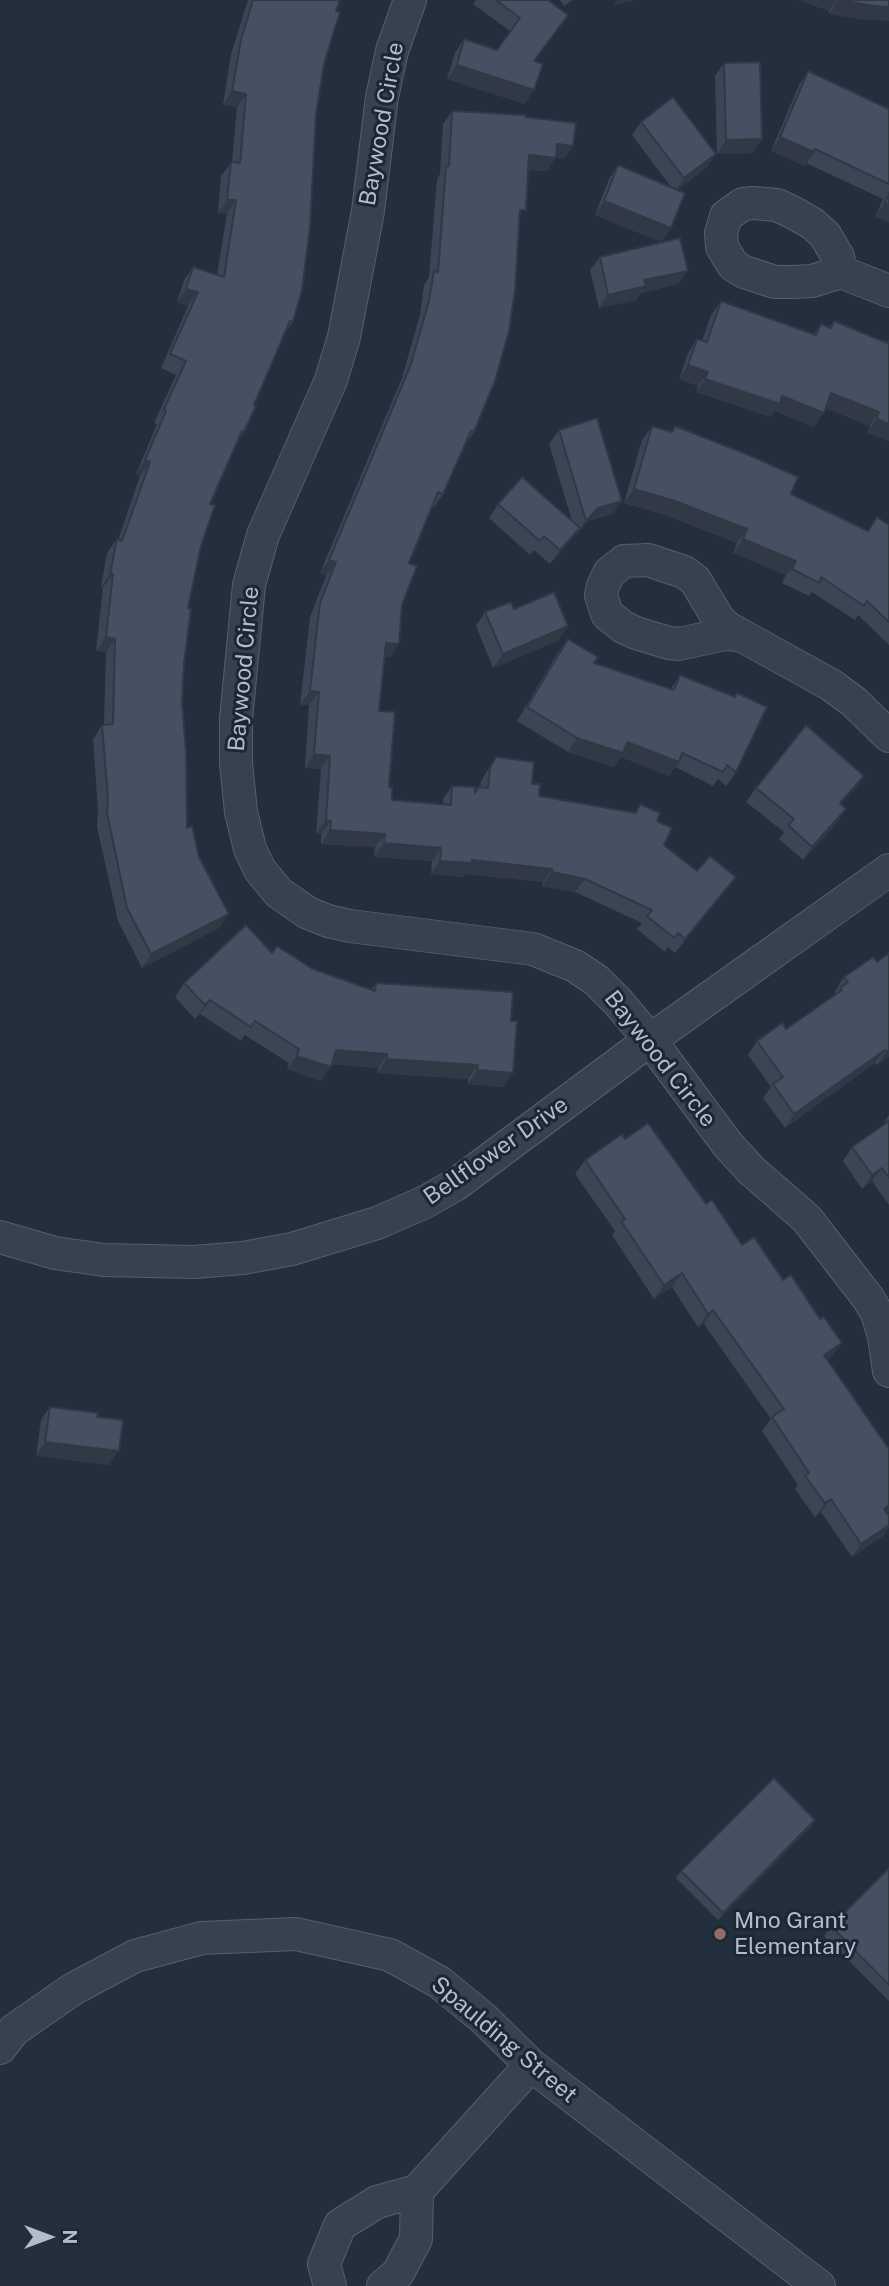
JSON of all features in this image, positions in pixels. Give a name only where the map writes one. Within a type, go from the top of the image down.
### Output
[{"type":"street","name":"Baywood Circle","points":[[410,0],[392,51],[382,97],[368,211],[344,337],[331,380],[263,535],[249,585],[236,719],[236,763],[244,830],[250,849],[269,882],[279,893],[308,913],[328,921],[533,949],[576,965],[596,980],[650,1041],[728,1145],[751,1170],[807,1219],[882,1297],[877,1313],[884,1336],[889,1371]]},
{"type":"street","points":[[841,272],[889,291]]},
{"type":"street","points":[[738,635],[775,652],[831,685],[854,702],[889,736]]},
{"type":"street","name":"Bellflower Drive","points":[[0,1237],[55,1252],[104,1259],[150,1263],[194,1262],[243,1258],[292,1249],[377,1223],[423,1203],[455,1185],[889,870]]},
{"type":"street","name":"Spaulding Street","points":[[0,2048],[14,2030],[73,1989],[135,1956],[202,1938],[296,1934],[390,1955],[439,1982],[483,2018],[531,2065],[819,2286]]},
{"type":"street","points":[[330,2286],[324,2264],[341,2225],[377,2202],[418,2191],[531,2065]]},
{"type":"street","points":[[383,2286],[398,2273],[415,2239],[418,2191]]},
{"type":"building","points":[[253,0],[340,0],[336,11],[340,12],[324,64],[316,115],[310,227],[302,290],[293,322],[290,321],[254,405],[256,406],[210,504],[215,505],[201,546],[188,608],[191,609],[182,703],[186,750],[187,828],[192,826],[199,857],[229,914],[151,954],[127,908],[107,813],[102,725],[113,724],[115,639],[106,637],[113,574],[110,574],[117,539],[122,541],[150,462],[145,460],[186,361],[170,354],[198,292],[186,289],[193,267],[224,277],[236,200],[227,200],[231,162],[240,163],[246,94],[232,91],[241,40]]},
{"type":"building","points":[[496,0],[548,0],[568,15],[534,61],[543,64],[534,90],[457,65],[464,39],[497,50],[520,18]]},
{"type":"building","points":[[838,0],[889,0],[889,7],[875,6]]},
{"type":"building","points":[[760,62],[762,139],[726,140],[724,63]]},
{"type":"building","points":[[808,71],[889,109],[889,184],[815,149],[814,152],[780,137]]},
{"type":"building","points":[[673,97],[716,154],[684,178],[641,122]]},
{"type":"building","points":[[452,111],[526,115],[576,123],[573,146],[557,144],[556,158],[529,155],[526,210],[520,210],[515,291],[509,331],[495,381],[474,432],[471,431],[443,494],[438,492],[409,563],[417,566],[402,605],[399,644],[386,643],[379,711],[395,712],[389,787],[392,787],[392,800],[451,805],[452,786],[475,787],[475,793],[478,787],[488,788],[490,768],[496,757],[534,762],[532,784],[540,784],[539,796],[636,813],[640,804],[660,813],[657,821],[672,828],[664,845],[697,871],[710,856],[736,877],[685,939],[678,933],[674,938],[647,916],[652,910],[585,879],[552,872],[552,869],[472,860],[472,863],[440,861],[441,848],[384,843],[385,834],[330,830],[331,821],[326,820],[330,756],[314,754],[319,692],[310,691],[320,603],[336,562],[329,560],[411,364],[429,301],[434,271],[438,272]]},
{"type":"building","points":[[618,165],[685,193],[671,228],[604,201]]},
{"type":"building","points":[[680,238],[688,271],[644,280],[646,286],[608,295],[600,257]]},
{"type":"building","points":[[721,301],[816,335],[821,324],[831,328],[834,321],[887,343],[889,341],[889,424],[877,419],[879,412],[831,393],[824,413],[782,396],[780,404],[705,379],[708,372],[688,365],[697,339],[707,342]]},
{"type":"building","points":[[597,418],[622,501],[598,508],[586,521],[559,430]]},
{"type":"building","points":[[652,426],[672,432],[675,426],[798,477],[791,494],[868,531],[877,517],[889,525],[889,622],[867,601],[864,606],[821,577],[819,583],[792,569],[796,561],[743,539],[747,529],[675,501],[634,489]]},
{"type":"building","points":[[522,477],[580,528],[560,550],[544,536],[540,541],[498,504]]},
{"type":"building","points":[[554,592],[568,626],[503,654],[485,612],[511,602],[514,609]]},
{"type":"building","points":[[568,639],[598,657],[594,663],[674,690],[680,675],[735,697],[737,693],[767,707],[736,772],[727,765],[723,772],[682,753],[679,762],[627,742],[623,753],[577,738],[527,707]]},
{"type":"building","points":[[806,725],[864,776],[840,803],[846,809],[812,847],[788,825],[794,819],[756,788]]},
{"type":"building","points":[[246,925],[272,953],[277,946],[313,969],[375,991],[376,983],[513,992],[511,1021],[517,1021],[513,1073],[477,1070],[478,1065],[387,1059],[387,1054],[336,1050],[331,1067],[297,1056],[299,1049],[255,1021],[251,1027],[210,1000],[205,1005],[184,983]]},
{"type":"building","points":[[889,953],[889,1050],[885,1050],[794,1114],[773,1084],[783,1077],[757,1041],[782,1023],[786,1029],[842,990],[840,988],[848,982],[844,977],[873,957],[877,962]]},
{"type":"building","points":[[889,1121],[889,1178],[882,1168],[872,1175],[852,1147]]},
{"type":"building","points":[[648,1123],[706,1204],[712,1200],[742,1245],[754,1237],[783,1280],[791,1275],[820,1319],[824,1317],[842,1343],[824,1355],[889,1449],[889,1505],[884,1509],[889,1516],[889,1525],[861,1544],[831,1499],[825,1503],[805,1476],[809,1473],[772,1417],[784,1409],[713,1310],[708,1314],[682,1273],[664,1285],[621,1221],[625,1219],[585,1160],[622,1134],[625,1139]]},
{"type":"building","points":[[50,1407],[98,1413],[97,1417],[123,1420],[119,1451],[45,1442]]},
{"type":"building","points":[[774,1778],[815,1820],[723,1913],[681,1871]]},
{"type":"building","points":[[889,1868],[889,1985],[831,1926]]},
{"type":"place","name":"Mno Grant Elementary","points":[[720,1934]]}]
